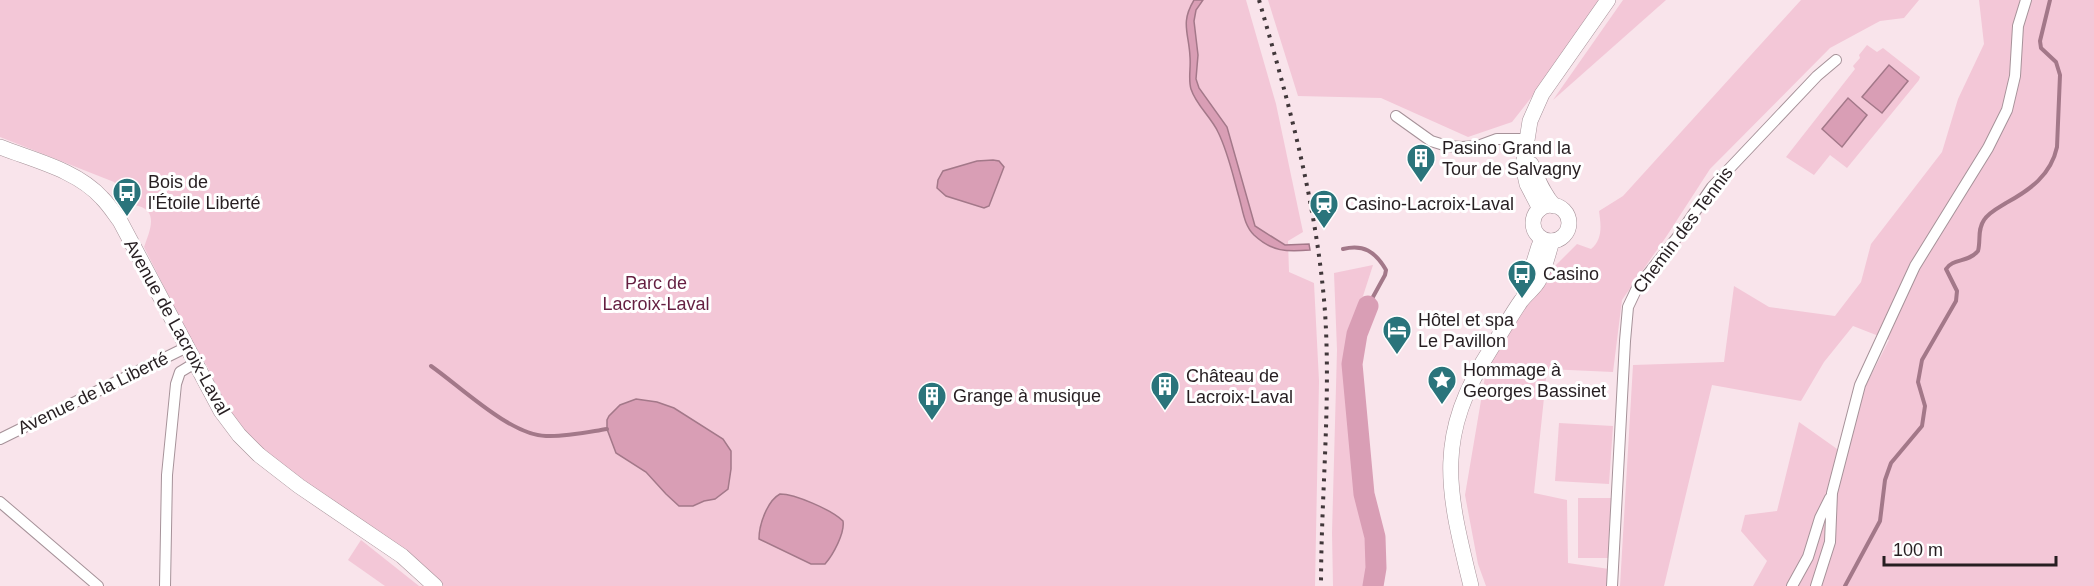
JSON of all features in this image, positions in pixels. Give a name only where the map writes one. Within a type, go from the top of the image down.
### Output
[{"type":"street","points":[[1547,207],[1546,196],[1537,181],[1526,147],[1530,121],[1542,94],[1608,0]]},
{"type":"street","points":[[1792,586],[1808,557],[1820,518],[1832,493],[1860,385],[1915,266],[1988,148],[2007,110],[2015,76],[2018,26],[2026,0]]},
{"type":"street","name":"Chemin des Tennis","points":[[1612,586],[1629,302],[1712,187],[1817,75],[1836,60]]},
{"type":"street","points":[[1396,116],[1431,141],[1447,146],[1478,146],[1497,139],[1526,147]]},
{"type":"street","name":"Avenue de Lacroix-Laval","points":[[0,147],[58,169],[81,181],[101,196],[120,221],[221,411],[239,435],[259,455],[299,486],[402,556],[435,586]]},
{"type":"street","points":[[1547,207],[1559,207],[1567,214],[1568,230],[1562,238],[1547,240],[1536,233],[1533,224],[1537,213],[1547,207]]},
{"type":"street","points":[[1472,586],[1452,501],[1450,471],[1455,424],[1472,380],[1522,300],[1539,282],[1547,240]]},
{"type":"street","name":"Avenue de la Liberté","points":[[0,439],[186,347]]},
{"type":"street","points":[[165,586],[167,475],[176,384],[180,372],[195,363]]},
{"type":"street","points":[[1816,586],[1830,542],[1832,493]]},
{"type":"street","points":[[0,502],[98,586]]},
{"type":"green space","name":"Parc de Lacroix-Laval","points":[[0,0],[1246,0],[1276,104],[1303,232],[1288,241],[1289,272],[1314,283],[1319,381],[1315,586],[443,586],[414,558],[258,449],[231,418],[208,368],[181,321],[144,247],[151,221],[147,211],[134,205],[114,182],[0,137]]},
{"type":"green space","points":[[1268,0],[1601,0],[1512,122],[1468,137],[1381,98],[1298,96]]},
{"type":"green space","points":[[1623,0],[1666,0],[1553,100]]},
{"type":"green space","points":[[1801,0],[1919,0],[1904,18],[1880,21],[1830,48],[1710,169],[1622,300],[1613,372],[1547,369],[1534,493],[1567,500],[1568,563],[1609,569],[1607,586],[1486,586],[1478,564],[1465,495],[1487,365],[1547,274],[1577,244],[1591,249],[1598,241],[1599,211],[1623,196]]},
{"type":"green space","points":[[1979,0],[2094,0],[2094,586],[1753,586],[1767,561],[1741,531],[1745,515],[1777,511],[1799,422],[1847,456],[1864,389],[1889,340],[1853,326],[1824,362],[1801,401],[1712,385],[1664,586],[1620,586],[1633,365],[1724,362],[1734,286],[1769,307],[1835,316],[1861,282],[1871,244],[1942,152],[1958,99],[1984,44]]},
{"type":"green space","points":[[1867,45],[1877,52],[1883,48],[1920,77],[1919,80],[1847,168],[1830,155],[1814,175],[1786,157],[1855,69],[1853,66]]},
{"type":"green space","points":[[1373,265],[1345,352],[1361,503],[1383,570],[1383,586],[1333,586],[1332,533],[1337,350],[1334,273]]},
{"type":"green space","points":[[1559,423],[1613,426],[1609,484],[1555,481]]},
{"type":"green space","points":[[1578,498],[1611,498],[1608,558],[1578,558]]},
{"type":"green space","points":[[361,540],[419,586],[385,586],[348,560]]},
{"type":"shaded area","points":[[1194,0],[1203,0],[1196,10],[1194,21],[1198,55],[1196,79],[1199,88],[1227,127],[1255,226],[1285,245],[1309,244],[1310,250],[1287,251],[1274,248],[1261,241],[1248,227],[1222,140],[1191,89],[1186,22]]},
{"type":"shaded area","points":[[1889,65],[1908,81],[1882,113],[1862,97]]},
{"type":"shaded area","points":[[1848,98],[1867,115],[1842,147],[1822,129]]},
{"type":"shaded area","points":[[977,161],[999,161],[1004,167],[989,206],[984,208],[946,196],[937,188],[943,171]]},
{"type":"shaded area","points":[[636,399],[657,402],[674,408],[723,439],[731,451],[728,489],[715,499],[693,506],[679,506],[646,472],[616,453],[607,429],[607,420],[620,405]]},
{"type":"shaded area","points":[[780,494],[813,503],[843,521],[838,544],[825,564],[811,564],[759,539],[760,527],[765,514],[771,502]]},
{"type":"waterway","points":[[1845,586],[1880,521],[1885,480],[1891,463],[1922,426],[1925,406],[1918,382],[1922,360],[1956,301],[1957,291],[1946,269],[1978,251],[1981,228],[1986,217],[2038,181],[2045,174],[2054,157],[2057,147],[2060,75],[2056,62],[2041,48],[2040,41],[2050,0]]},
{"type":"waterway","points":[[1343,249],[1368,250],[1386,270],[1368,306]]},
{"type":"waterway","points":[[1368,306],[1357,334],[1352,364],[1364,494],[1375,537],[1376,568],[1373,586]]},
{"type":"waterway","points":[[431,366],[502,419],[532,434],[561,436],[607,429]]},
{"type":"railway","points":[[1259,0],[1281,77],[1309,193],[1321,272],[1327,346],[1321,586]]},
{"type":"place","name":"Pasino Grand la Tour de Salvagny","points":[[1421,184]]},
{"type":"place","name":"Bois de l'Étoile Liberté","points":[[127,218]]},
{"type":"place","name":"Casino-Lacroix-Laval","points":[[1324,230]]},
{"type":"place","name":"Casino","points":[[1522,300]]},
{"type":"place","name":"Hôtel et spa Le Pavillon","points":[[1397,356]]},
{"type":"place","name":"Hommage à Georges Bassinet","points":[[1442,406]]},
{"type":"place","name":"Château de Lacroix-Laval","points":[[1165,412]]},
{"type":"place","name":"Grange à musique","points":[[932,422]]}]
